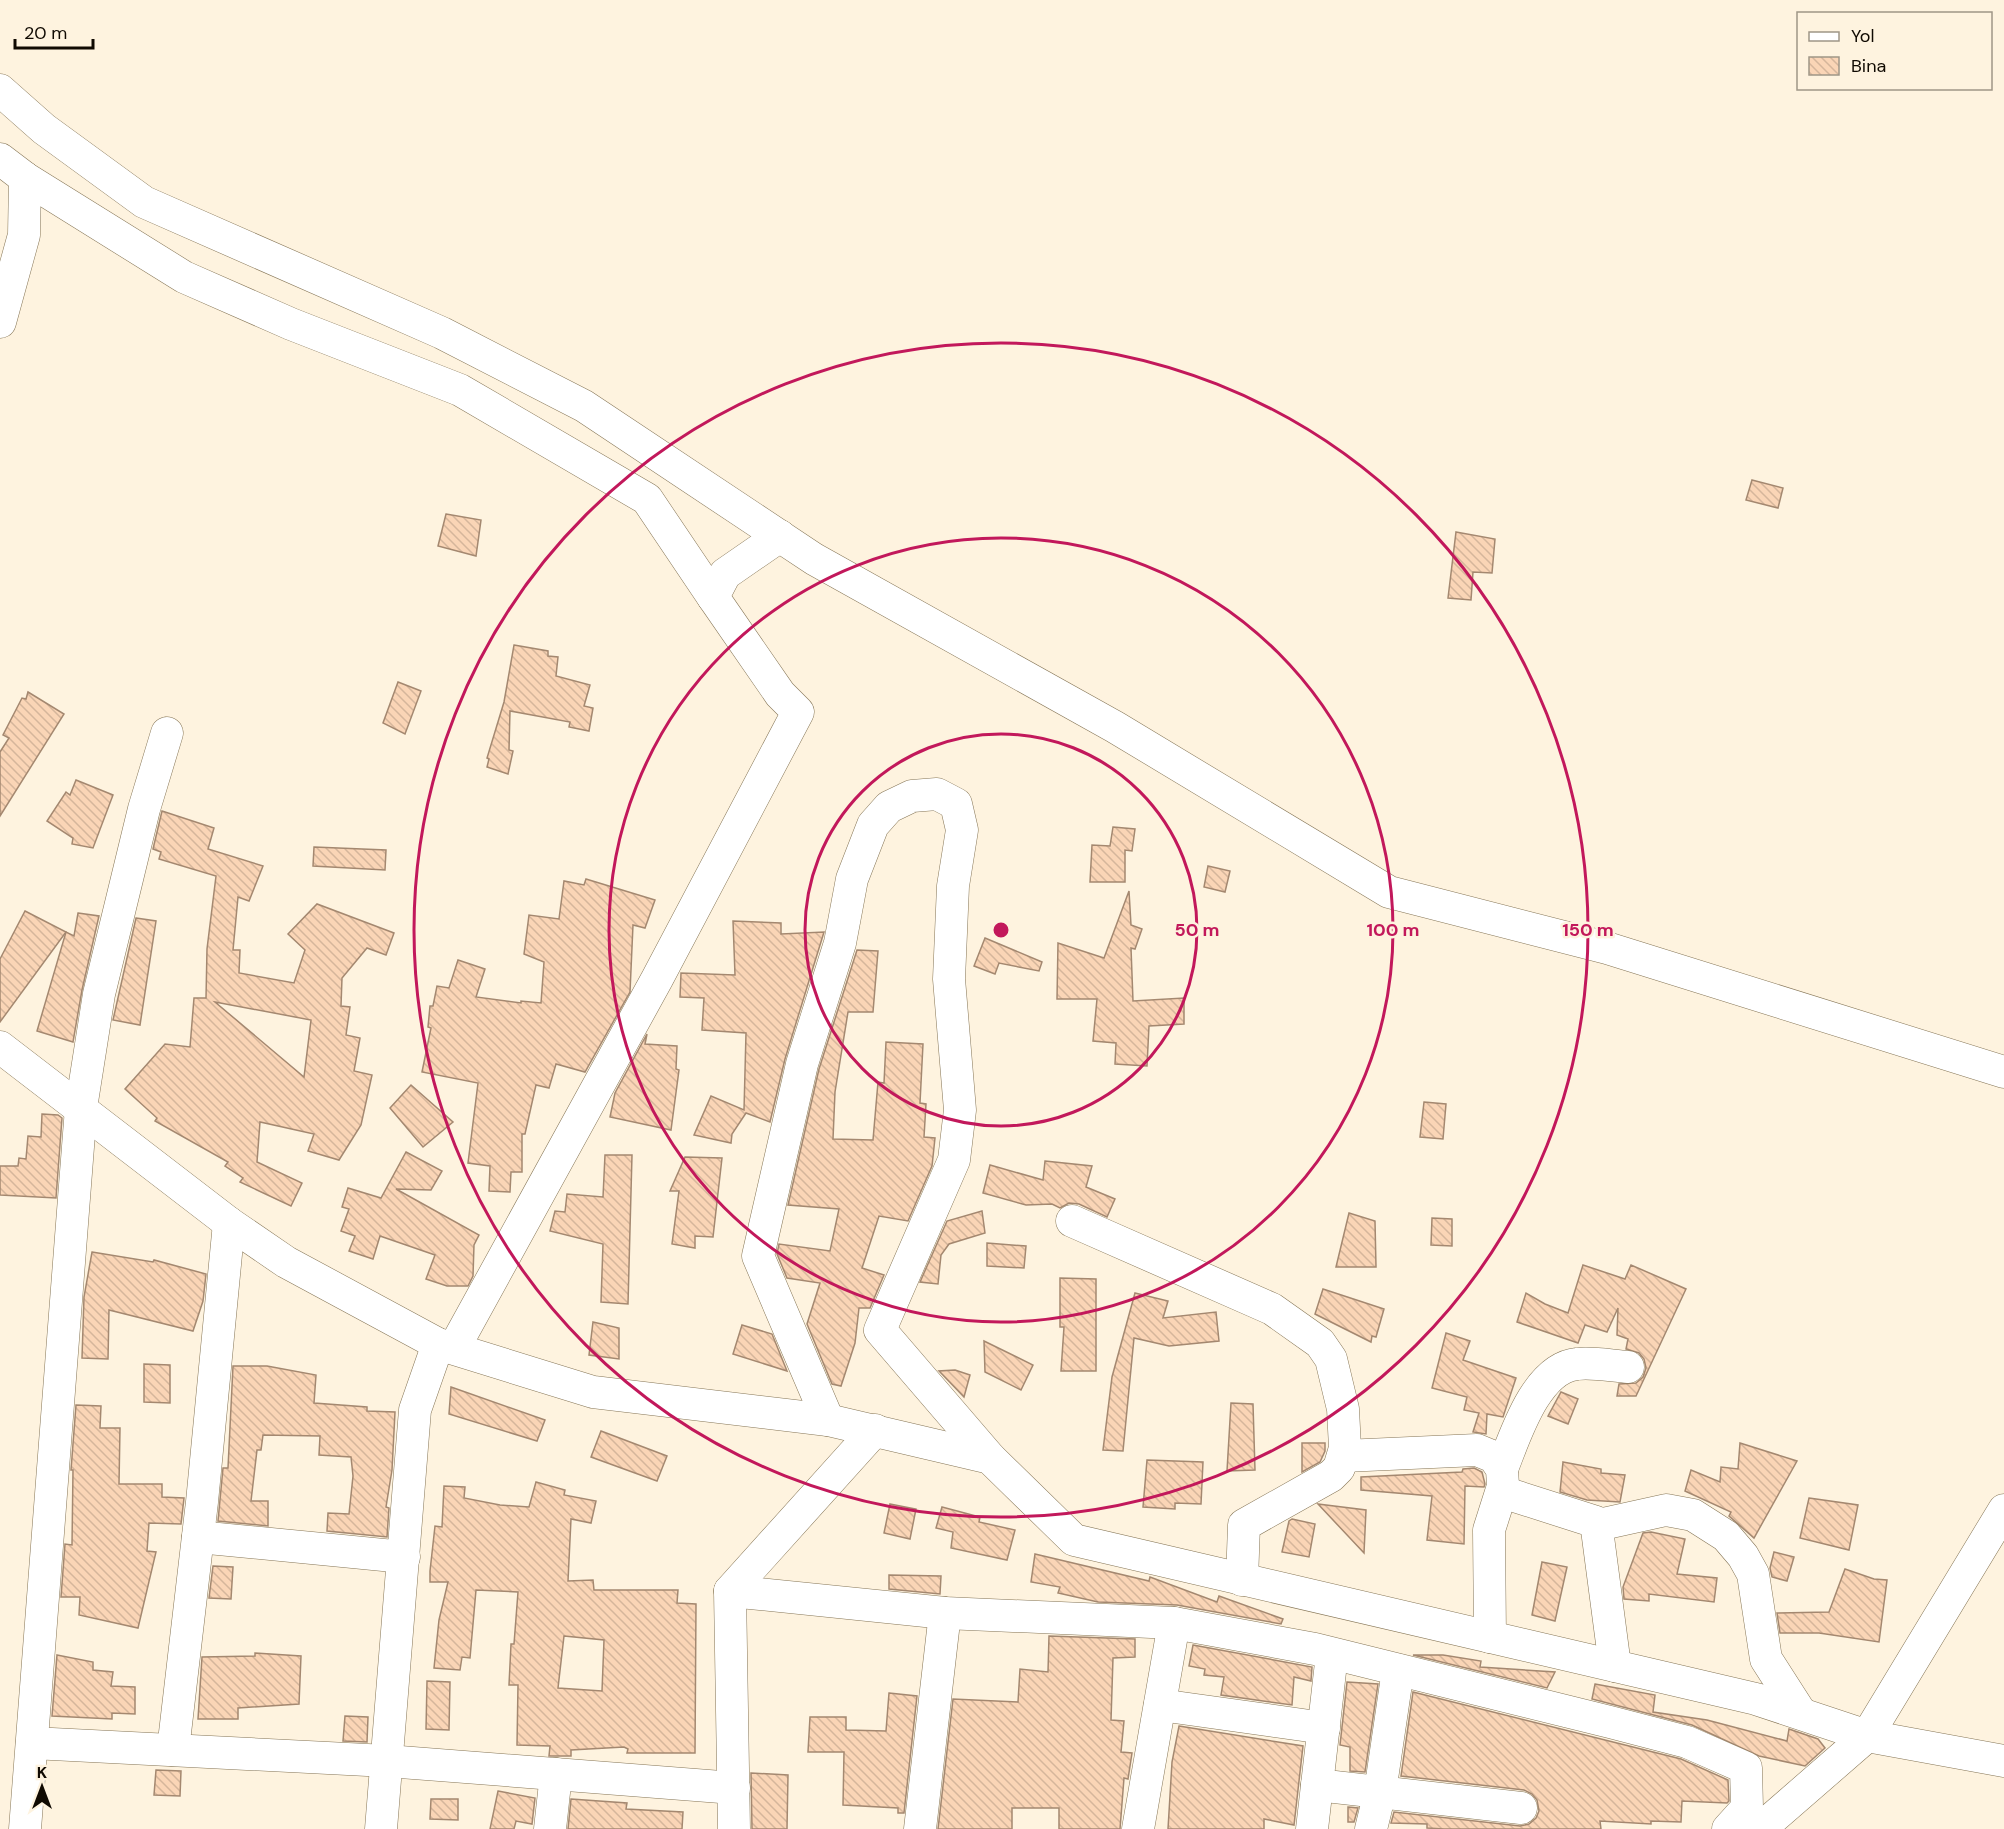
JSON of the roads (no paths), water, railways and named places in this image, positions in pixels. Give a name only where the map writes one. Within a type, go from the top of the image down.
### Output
[{"type":"street","points":[[0,90],[44,129],[144,202],[441,333],[584,406],[835,571],[1115,727],[1389,892],[1607,948],[2004,1072]]},
{"type":"street","points":[[0,159],[25,178],[184,277],[291,324],[460,390],[647,499],[780,694],[798,712],[657,979],[446,1346],[415,1410],[381,1829]]},
{"type":"street","points":[[0,322],[24,235],[25,178]]},
{"type":"street","points":[[713,597],[725,574],[780,536]]},
{"type":"street","points":[[25,1829],[81,1108],[99,994],[144,809],[167,733]]},
{"type":"street","points":[[828,1420],[758,1256],[802,1064],[840,943],[852,879],[873,825],[888,807],[912,796],[937,794],[956,804],[962,830],[953,886],[949,980],[960,1110],[954,1160],[880,1330],[990,1458],[1074,1540],[1615,1666],[1800,1712],[1867,1736],[2004,1761]]},
{"type":"street","points":[[0,1047],[229,1223],[286,1262],[446,1346],[593,1392],[828,1420],[990,1458]]},
{"type":"street","points":[[1072,1221],[1272,1309],[1320,1343],[1331,1359],[1343,1409],[1344,1456],[1339,1468],[1331,1476],[1244,1525],[1242,1580]]},
{"type":"street","points":[[173,1750],[198,1537],[229,1223]]},
{"type":"street","points":[[1490,1637],[1489,1530],[1502,1480],[1537,1392],[1550,1376],[1575,1364],[1628,1367]]},
{"type":"street","points":[[734,1829],[730,1591],[874,1430]]},
{"type":"street","points":[[1344,1456],[1477,1450],[1494,1457],[1502,1480],[1592,1520],[1598,1525],[1615,1666]]},
{"type":"street","points":[[1598,1525],[1666,1510],[1693,1515],[1726,1536],[1743,1556],[1753,1574],[1766,1659],[1800,1712]]},
{"type":"street","points":[[1760,1829],[1867,1736],[2004,1510]]},
{"type":"street","points":[[198,1537],[404,1557]]},
{"type":"street","points":[[730,1591],[945,1612],[1174,1623],[1332,1654],[1687,1742],[1746,1768],[1747,1809],[1728,1829]]},
{"type":"street","points":[[920,1829],[945,1612]]},
{"type":"street","points":[[1138,1829],[1174,1623]]},
{"type":"street","points":[[1312,1829],[1332,1654]]},
{"type":"street","points":[[1371,1829],[1380,1792],[1398,1670]]},
{"type":"street","points":[[1160,1705],[1324,1728]]},
{"type":"street","points":[[32,1743],[387,1761],[734,1788]]},
{"type":"street","points":[[550,1829],[556,1774]]},
{"type":"street","points":[[1317,1785],[1521,1808]]}]
